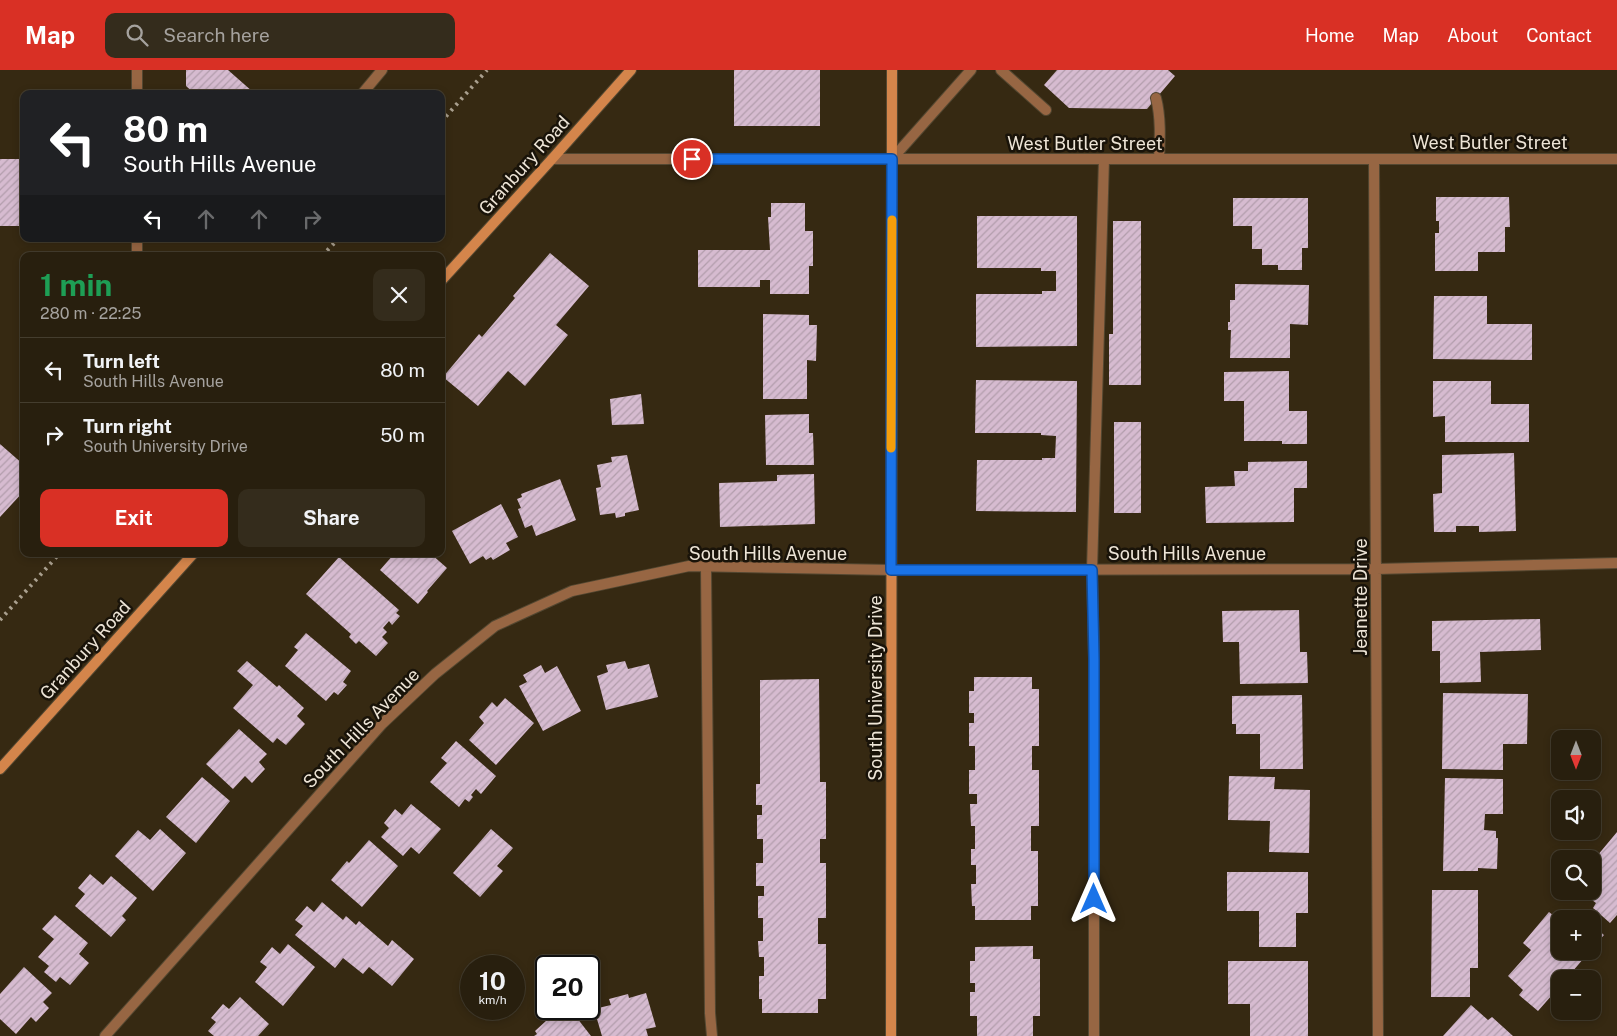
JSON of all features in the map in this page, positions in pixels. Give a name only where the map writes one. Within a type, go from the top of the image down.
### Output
[{"type":"street","points":[[137,70],[137,90]]},
{"type":"street","points":[[365,90],[382,70]]},
{"type":"street","name":"Granbury Road","points":[[445,277],[631,70]]},
{"type":"street","name":"South University Drive","points":[[891,1036],[892,70]]},
{"type":"street","points":[[892,159],[971,70]]},
{"type":"street","points":[[1002,70],[1046,110]]},
{"type":"street","points":[[1156,98],[1159,110],[1159,159]]},
{"type":"street","name":"West Butler Street","points":[[552,159],[1617,159]]},
{"type":"street","points":[[1094,1036],[1094,659],[1092,570],[1104,159]]},
{"type":"street","name":"Jeanette Drive","points":[[1374,159],[1378,1036]]},
{"type":"street","name":"Granbury Road","points":[[0,769],[190,557]]},
{"type":"street","name":"South Hills Avenue","points":[[105,1036],[382,724],[435,674],[495,626],[572,592],[689,566],[891,570],[1092,570],[1376,569],[1617,563]]},
{"type":"street","points":[[706,567],[712,1036]]},
{"type":"building","points":[[186,70],[228,70],[251,90],[190,90],[186,86]]},
{"type":"building","points":[[734,70],[820,70],[820,126],[734,126]]},
{"type":"building","points":[[1057,70],[1168,70],[1175,76],[1147,109],[1069,108],[1044,85]]},
{"type":"building","points":[[0,159],[20,159],[20,226],[0,226]]},
{"type":"building","points":[[1436,197],[1509,197],[1510,227],[1505,227],[1505,252],[1478,252],[1478,271],[1435,271],[1435,233],[1439,233],[1439,221],[1436,221]]},
{"type":"building","points":[[1233,198],[1308,198],[1308,248],[1302,248],[1302,270],[1278,270],[1278,265],[1262,265],[1262,249],[1252,249],[1252,226],[1233,226]]},
{"type":"building","points":[[771,203],[805,203],[805,231],[813,231],[813,266],[809,266],[809,294],[770,294],[770,280],[760,280],[760,287],[698,287],[698,250],[770,250],[768,217],[771,217]]},
{"type":"building","points":[[977,216],[1077,216],[1077,346],[976,347],[976,294],[1042,294],[1042,291],[1056,291],[1056,271],[1041,271],[1041,268],[977,268]]},
{"type":"building","points":[[1113,221],[1141,221],[1141,385],[1109,385],[1109,334],[1113,334]]},
{"type":"building","points":[[550,253],[589,286],[556,325],[568,335],[525,386],[508,371],[478,406],[445,379],[445,375],[479,334],[482,337],[515,298],[513,296]]},
{"type":"building","points":[[1235,284],[1309,285],[1308,325],[1290,324],[1290,358],[1230,358],[1231,330],[1228,330],[1228,322],[1230,322],[1230,300],[1235,300]]},
{"type":"building","points":[[1434,296],[1487,296],[1487,324],[1532,324],[1532,360],[1433,359]]},
{"type":"building","points":[[763,314],[809,315],[809,325],[817,325],[816,361],[807,360],[807,399],[763,399]]},
{"type":"building","points":[[1289,371],[1289,411],[1307,411],[1307,444],[1282,444],[1282,441],[1244,441],[1244,401],[1224,401],[1224,372]]},
{"type":"building","points":[[976,380],[1077,381],[1076,512],[976,511],[977,460],[1042,460],[1042,458],[1055,458],[1056,436],[1041,435],[1041,433],[975,433]]},
{"type":"building","points":[[1433,381],[1491,381],[1491,404],[1529,404],[1529,442],[1445,442],[1445,416],[1433,417]]},
{"type":"building","points":[[641,394],[644,424],[612,425],[610,399]]},
{"type":"building","points":[[809,414],[809,433],[813,433],[814,465],[766,465],[765,415]]},
{"type":"building","points":[[1114,422],[1141,422],[1141,513],[1114,513]]},
{"type":"building","points":[[0,444],[20,462],[20,495],[0,517]]},
{"type":"building","points":[[1514,453],[1516,531],[1479,532],[1479,526],[1456,526],[1456,532],[1434,532],[1433,494],[1442,493],[1442,455]]},
{"type":"building","points":[[627,455],[639,510],[625,513],[625,516],[616,518],[615,513],[600,515],[596,488],[601,487],[597,465],[612,462],[611,457]]},
{"type":"building","points":[[1307,461],[1307,488],[1294,488],[1294,522],[1206,523],[1205,487],[1235,486],[1234,471],[1248,471],[1248,462]]},
{"type":"building","points":[[814,474],[815,524],[720,527],[719,483],[777,481],[777,475]]},
{"type":"building","points":[[560,479],[576,520],[536,536],[532,525],[525,528],[518,509],[521,508],[517,499],[522,497],[521,494]]},
{"type":"building","points":[[501,504],[518,537],[506,543],[510,550],[493,560],[491,557],[486,560],[483,556],[470,564],[452,531]]},
{"type":"building","points":[[339,557],[399,610],[396,613],[400,616],[392,625],[389,621],[383,628],[387,632],[382,637],[388,643],[376,656],[359,641],[356,644],[349,637],[351,634],[306,594]]},
{"type":"building","points":[[391,557],[434,557],[447,568],[418,604],[380,570]]},
{"type":"building","points":[[1299,610],[1300,652],[1307,652],[1308,683],[1240,684],[1239,642],[1223,642],[1222,611]]},
{"type":"building","points":[[1540,619],[1541,650],[1480,652],[1481,682],[1440,683],[1440,651],[1432,651],[1432,621]]},
{"type":"building","points":[[306,633],[351,671],[343,682],[347,685],[338,695],[334,692],[326,701],[285,666],[298,650],[294,647]]},
{"type":"building","points":[[247,661],[277,687],[279,685],[304,708],[297,716],[305,724],[286,745],[277,738],[273,743],[233,708],[253,685],[237,671]]},
{"type":"building","points":[[625,661],[628,669],[649,664],[658,697],[606,710],[597,676],[608,672],[606,665]]},
{"type":"building","points":[[541,665],[545,673],[557,666],[581,711],[543,731],[519,686],[527,682],[523,675]]},
{"type":"building","points":[[974,677],[1032,677],[1032,689],[1039,689],[1039,746],[1032,746],[1032,770],[1039,770],[1039,826],[1031,826],[1031,851],[1038,851],[1038,906],[1031,906],[1031,920],[975,920],[975,906],[972,906],[971,884],[976,884],[976,865],[971,865],[971,849],[975,849],[975,826],[971,826],[970,804],[977,804],[977,794],[969,794],[969,770],[975,770],[975,746],[969,746],[969,723],[974,723],[974,713],[969,713],[969,691],[974,691]]},
{"type":"building","points":[[819,679],[820,782],[826,782],[826,839],[820,839],[820,863],[826,863],[826,918],[818,918],[818,944],[826,944],[826,999],[818,999],[818,1013],[762,1013],[762,999],[759,999],[759,976],[764,976],[764,957],[759,957],[758,941],[763,941],[763,918],[758,918],[758,896],[764,896],[764,886],[756,886],[756,863],[763,863],[763,839],[757,839],[757,815],[762,815],[762,805],[756,805],[756,784],[760,784],[760,680]]},
{"type":"building","points":[[1443,693],[1528,694],[1527,744],[1503,744],[1503,770],[1442,769]]},
{"type":"building","points":[[1302,695],[1303,769],[1260,769],[1260,734],[1236,734],[1236,724],[1232,724],[1232,696]]},
{"type":"building","points":[[505,698],[534,723],[496,765],[469,740],[484,723],[479,717],[492,702],[497,707]]},
{"type":"building","points":[[239,729],[267,754],[259,762],[265,769],[252,783],[245,776],[233,789],[206,764]]},
{"type":"building","points":[[456,741],[496,776],[481,794],[476,789],[471,795],[473,797],[469,802],[465,799],[459,807],[430,782],[447,763],[441,758]]},
{"type":"building","points":[[1229,776],[1275,777],[1274,789],[1310,790],[1309,853],[1269,852],[1270,821],[1228,820]]},
{"type":"building","points":[[202,777],[230,801],[196,843],[166,817]]},
{"type":"building","points":[[1445,778],[1503,779],[1503,814],[1485,814],[1484,830],[1496,831],[1496,838],[1498,838],[1497,869],[1478,868],[1478,871],[1443,871]]},
{"type":"building","points":[[411,804],[441,829],[419,854],[411,847],[403,856],[381,837],[389,828],[384,823],[395,809],[402,815]]},
{"type":"building","points":[[160,829],[186,853],[153,891],[115,856],[138,830],[150,840]]},
{"type":"building","points":[[491,829],[513,848],[497,866],[503,871],[480,897],[453,873]]},
{"type":"building","points":[[1617,832],[1617,915],[1610,923],[1601,915],[1601,910],[1593,908],[1596,903],[1592,900],[1601,900],[1601,851]]},
{"type":"building","points":[[369,840],[398,866],[362,907],[331,880]]},
{"type":"building","points":[[1227,872],[1308,872],[1308,913],[1296,913],[1296,947],[1259,947],[1259,911],[1227,911]]},
{"type":"building","points":[[90,874],[103,885],[111,876],[137,898],[122,916],[126,920],[111,937],[75,906],[85,894],[78,888]]},
{"type":"building","points":[[1432,890],[1478,890],[1478,968],[1470,968],[1470,997],[1431,997]]},
{"type":"building","points":[[322,902],[343,920],[346,916],[356,925],[359,921],[388,946],[392,940],[414,959],[392,986],[369,967],[363,974],[343,958],[335,968],[295,935],[303,926],[295,920],[307,906],[314,912]]},
{"type":"building","points":[[1549,912],[1551,914],[1551,960],[1582,960],[1574,970],[1551,970],[1551,996],[1538,1011],[1519,995],[1523,990],[1508,976],[1531,950],[1523,943]]},
{"type":"building","points":[[55,915],[88,943],[79,954],[89,963],[70,985],[60,977],[56,982],[44,972],[49,966],[38,957],[54,939],[42,929]]},
{"type":"building","points":[[288,944],[315,967],[283,1006],[255,982],[267,967],[260,962],[272,947],[280,954]]},
{"type":"building","points":[[1033,946],[1033,959],[1040,959],[1040,1016],[1033,1016],[1033,1036],[977,1036],[977,1016],[970,1016],[970,992],[975,992],[975,983],[970,983],[970,961],[975,961],[975,947]]},
{"type":"building","points":[[1228,961],[1308,961],[1308,1036],[1250,1036],[1250,1004],[1228,1004]]},
{"type":"building","points":[[24,967],[52,993],[43,1002],[49,1008],[36,1022],[31,1017],[16,1034],[0,1019],[0,994]]},
{"type":"building","points":[[646,993],[656,1027],[646,1029],[648,1036],[602,1036],[597,1020],[600,1020],[600,1008],[611,1005],[609,999],[628,994],[629,998]]},
{"type":"building","points":[[240,997],[269,1024],[258,1036],[214,1036],[208,1031],[216,1022],[211,1018],[223,1004],[229,1009]]},
{"type":"building","points":[[1471,1005],[1488,1020],[1492,1017],[1513,1036],[1443,1036]]},
{"type":"building","points":[[547,1020],[579,1020],[591,1036],[534,1036],[537,1034],[535,1031]]},
{"type":"railway","points":[[445,117],[487,70]]},
{"type":"railway","points":[[326,252],[335,242]]},
{"type":"railway","points":[[0,620],[56,557]]},
{"type":"slow traffic","points":[[891,448],[892,220]]},
{"type":"route","points":[[692,159],[892,159],[891,570],[1092,570],[1094,899]]}]
